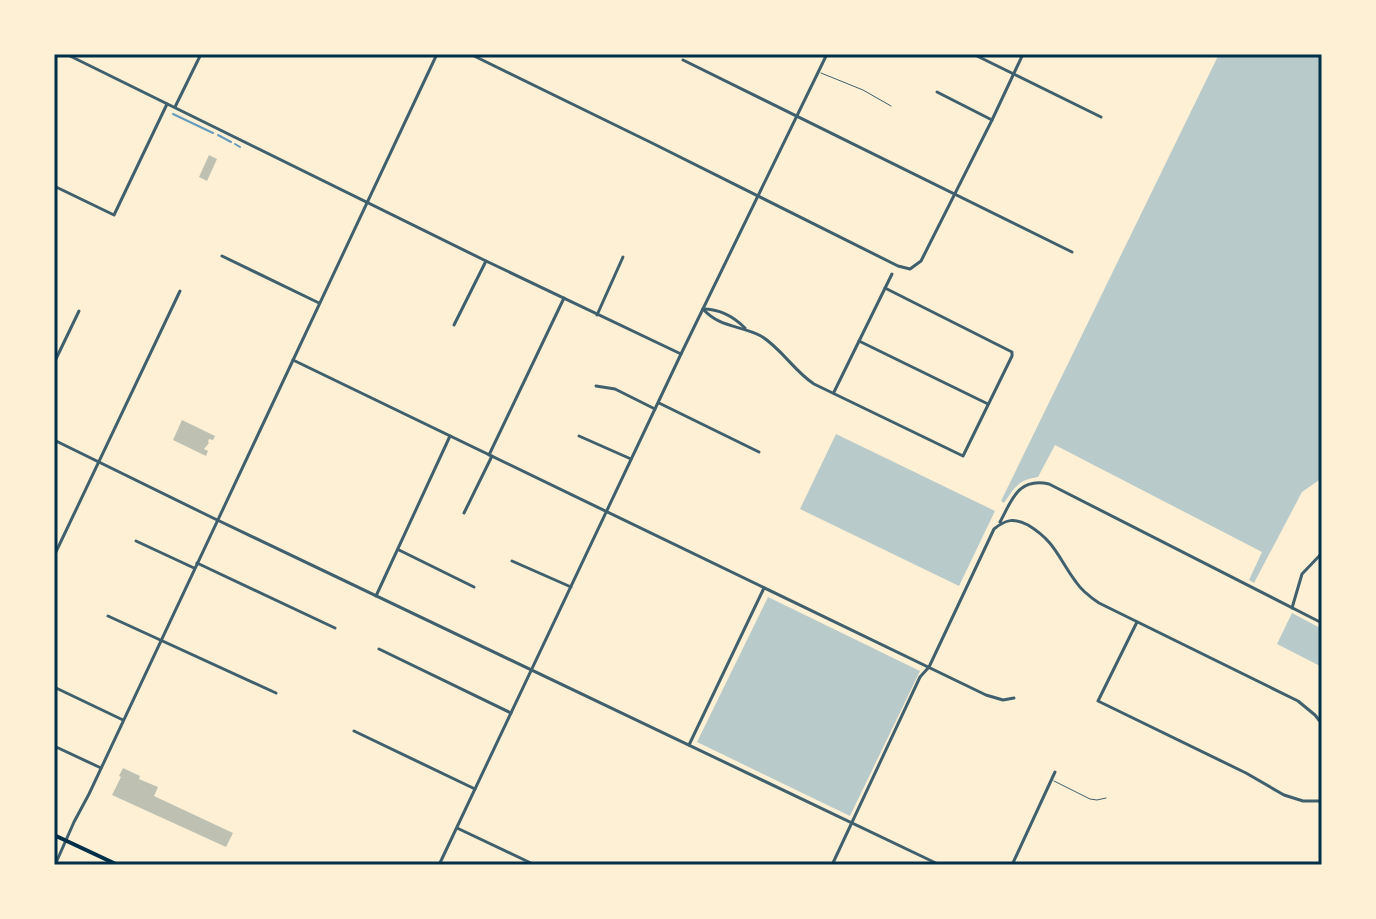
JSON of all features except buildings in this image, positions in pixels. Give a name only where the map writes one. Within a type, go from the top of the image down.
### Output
[{"type":"main road","points":[[54,835],[118,865]]},
{"type":"street","points":[[66,54],[681,354]]},
{"type":"street","points":[[175,107],[201,54]]},
{"type":"street","points":[[55,865],[437,54]]},
{"type":"street","points":[[470,54],[898,266],[910,269],[921,261],[1023,54]]},
{"type":"street","points":[[439,865],[827,54]]},
{"type":"street","points":[[973,54],[1101,117]]},
{"type":"street","points":[[683,60],[1072,252]]},
{"type":"street","points":[[937,92],[992,120]]},
{"type":"street","points":[[54,186],[114,215],[167,104]]},
{"type":"street","points":[[222,256],[320,304]]},
{"type":"street","points":[[597,315],[623,257]]},
{"type":"street","points":[[454,325],[486,261]]},
{"type":"street","points":[[833,393],[892,274]]},
{"type":"street","points":[[703,309],[711,317],[731,327],[747,330],[770,342],[808,380],[963,456],[1012,352],[885,288]]},
{"type":"street","points":[[54,556],[180,291]]},
{"type":"street","points":[[464,513],[564,298]]},
{"type":"street","points":[[703,309],[715,309],[735,318],[747,330]]},
{"type":"street","points":[[54,363],[79,311]]},
{"type":"street","points":[[859,341],[988,404]]},
{"type":"street","points":[[293,360],[986,695],[1003,700],[1014,698]]},
{"type":"street","points":[[596,386],[615,389],[656,410]]},
{"type":"street","points":[[659,403],[759,452]]},
{"type":"street","points":[[376,596],[450,436]]},
{"type":"street","points":[[579,436],[632,460]]},
{"type":"street","points":[[55,442],[940,865]]},
{"type":"street","points":[[832,865],[988,541],[1024,486],[1036,482],[1049,484],[1322,623]]},
{"type":"street","points":[[998,526],[1008,520],[1019,520],[1042,533],[1083,591],[1099,603],[1298,701],[1322,724]]},
{"type":"street","points":[[136,541],[335,628]]},
{"type":"street","points":[[399,550],[474,587]]},
{"type":"street","points":[[1292,608],[1302,574],[1322,553]]},
{"type":"street","points":[[512,561],[571,588]]},
{"type":"street","points":[[689,745],[764,588]]},
{"type":"street","points":[[108,616],[276,693]]},
{"type":"street","points":[[1137,622],[1098,701],[1246,773],[1284,795],[1303,801],[1322,801]]},
{"type":"street","points":[[379,649],[511,713]]},
{"type":"street","points":[[54,687],[123,720]]},
{"type":"street","points":[[354,731],[475,789]]},
{"type":"street","points":[[54,746],[101,768]]},
{"type":"street","points":[[1012,865],[1055,772]]},
{"type":"street","points":[[457,828],[535,865]]},
{"type":"lane","points":[[819,72],[863,90],[891,106]]},
{"type":"lane","points":[[1052,780],[1090,799],[1106,798]]},
{"type":"shaded area","points":[[1219,54],[1322,54],[1322,478],[1302,492],[1254,583],[1249,580],[1262,552],[1055,445],[1038,477],[1021,482],[1004,503],[1001,501]]},
{"type":"shaded area","points":[[836,434],[995,511],[959,586],[800,509]]},
{"type":"shaded area","points":[[768,597],[920,671],[850,816],[697,742]]},
{"type":"shaded area","points":[[1292,613],[1322,629],[1322,667],[1277,644]]},
{"type":"waterway","points":[[173,114],[213,133]]},
{"type":"waterway","points":[[218,135],[231,142]]},
{"type":"waterway","points":[[235,144],[240,147]]}]
